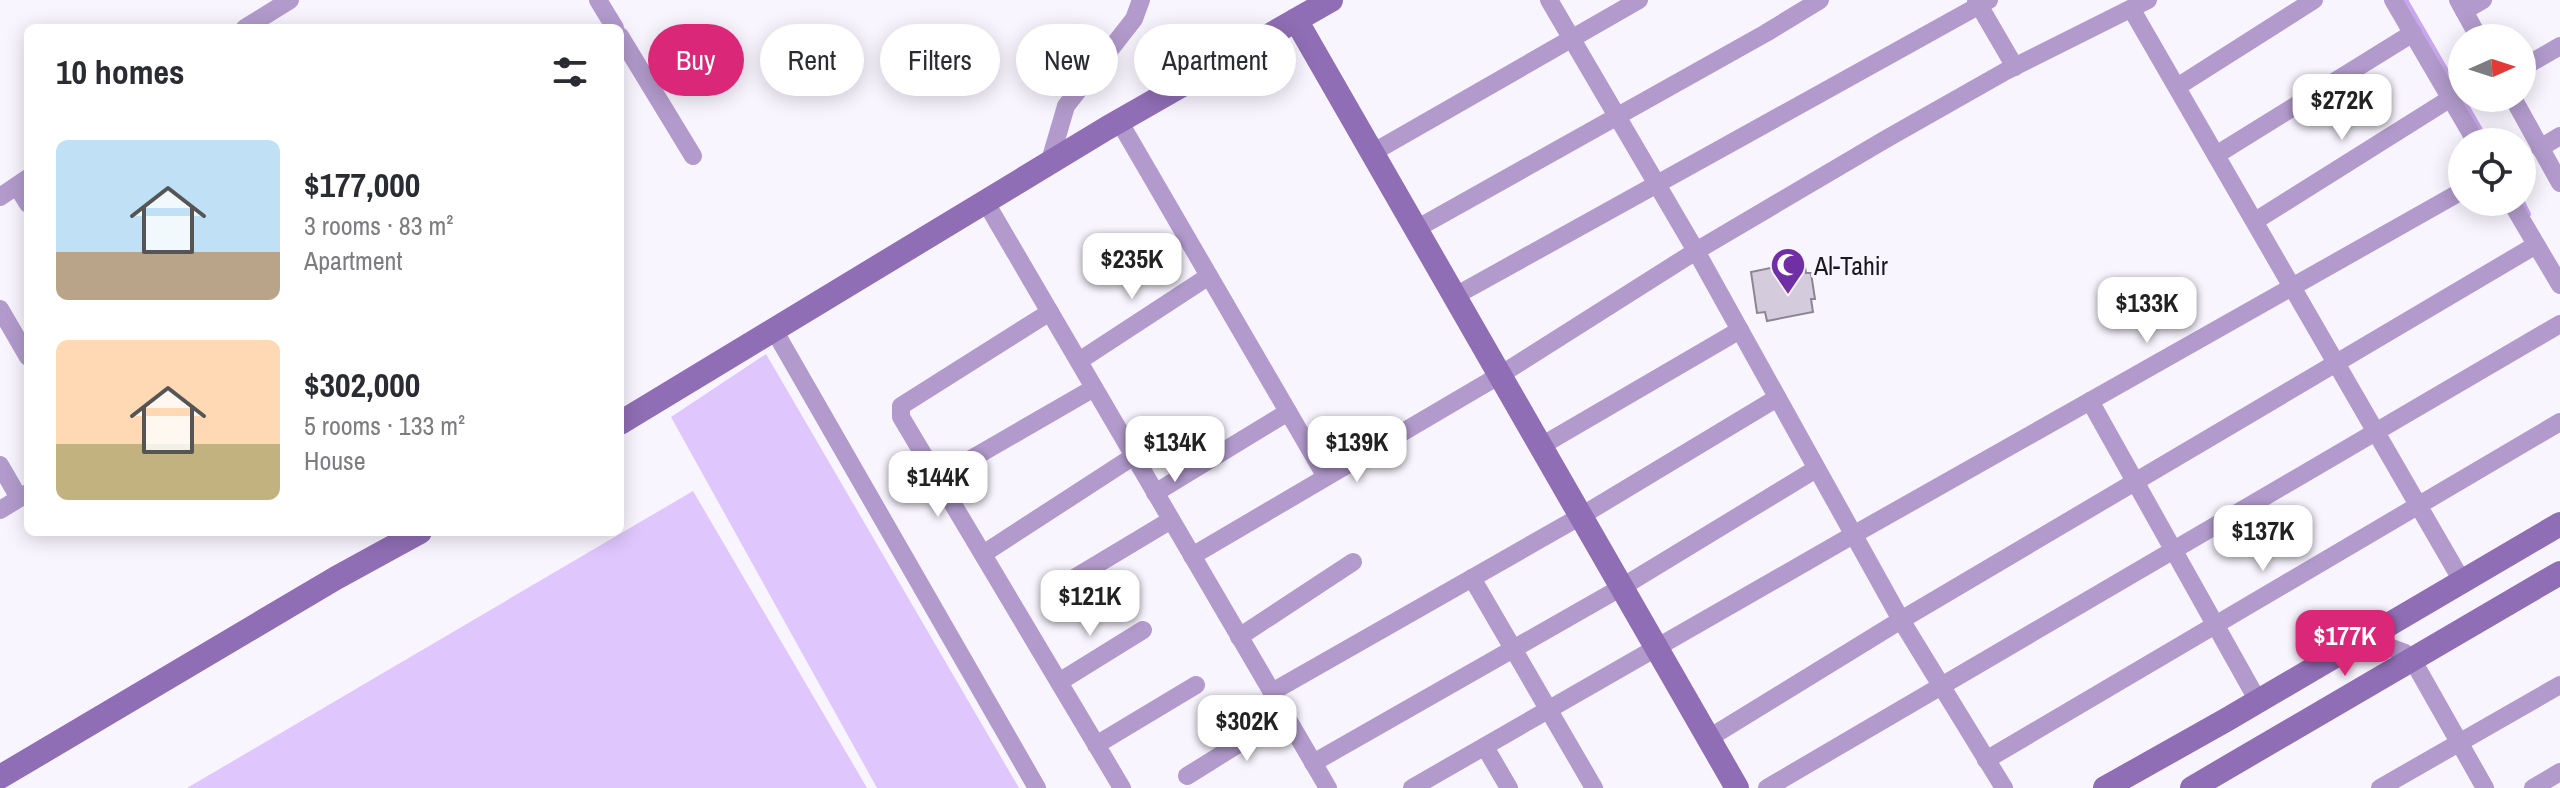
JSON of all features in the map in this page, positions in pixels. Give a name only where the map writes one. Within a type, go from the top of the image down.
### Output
[{"type":"street","points":[[251,24],[290,0]]},
{"type":"street","points":[[598,0],[613,24]]},
{"type":"street","points":[[1049,164],[1066,106],[1134,19],[1141,0]]},
{"type":"street","points":[[624,421],[1119,121],[1331,0]]},
{"type":"street","points":[[1549,0],[1696,251],[1901,620],[2004,788]]},
{"type":"street","points":[[1372,153],[1639,0]]},
{"type":"street","points":[[1416,229],[1820,0]]},
{"type":"street","points":[[2177,87],[2314,0]]},
{"type":"street","points":[[2393,0],[2448,93]]},
{"type":"street","points":[[2471,24],[2461,5],[2483,0]]},
{"type":"street","points":[[1455,296],[1981,2],[2015,67]]},
{"type":"street","points":[[1192,556],[1500,375],[1696,251],[1886,139],[2015,67],[2140,5],[2177,87],[2462,581]]},
{"type":"street","points":[[1296,20],[1737,788]]},
{"type":"street","points":[[2216,155],[2413,33]]},
{"type":"street","points":[[624,43],[693,156]]},
{"type":"street","points":[[2536,60],[2560,46]]},
{"type":"street","points":[[2255,221],[2448,100]]},
{"type":"street","points":[[2521,112],[2560,183]]},
{"type":"street","points":[[1119,121],[1326,477]]},
{"type":"street","points":[[2540,148],[2560,136]]},
{"type":"street","points":[[0,197],[23,182]]},
{"type":"street","points":[[1412,788],[2448,199]]},
{"type":"street","points":[[985,201],[1325,787]]},
{"type":"street","points":[[2519,216],[2560,285]]},
{"type":"street","points":[[1709,738],[1901,620],[2536,245]]},
{"type":"street","points":[[1079,361],[1209,276]]},
{"type":"street","points":[[0,309],[24,350]]},
{"type":"street","points":[[1050,312],[901,406],[901,417],[1122,788]]},
{"type":"street","points":[[1767,788],[2560,324]]},
{"type":"street","points":[[774,330],[1037,788]]},
{"type":"street","points":[[1541,446],[1740,330]]},
{"type":"street","points":[[938,478],[1094,388]]},
{"type":"street","points":[[1272,692],[1581,516],[1777,398]]},
{"type":"street","points":[[2090,401],[2258,701]]},
{"type":"street","points":[[1155,493],[1288,412]]},
{"type":"street","points":[[1986,760],[2560,422]]},
{"type":"street","points":[[983,554],[1134,456]]},
{"type":"street","points":[[0,465],[24,496],[0,510]]},
{"type":"street","points":[[1313,763],[1622,587],[1816,469]]},
{"type":"street","points":[[1051,592],[1171,520]]},
{"type":"street","points":[[2105,788],[2560,524]]},
{"type":"street","points":[[0,777],[413,536]]},
{"type":"street","points":[[1239,637],[1353,562]]},
{"type":"street","points":[[2198,786],[2560,573]]},
{"type":"street","points":[[1472,578],[1594,788]]},
{"type":"street","points":[[1059,682],[1143,630]]},
{"type":"street","points":[[2365,638],[2405,653],[2412,659],[2485,788]]},
{"type":"street","points":[[1096,745],[1196,685]]},
{"type":"street","points":[[2384,787],[2560,685]]},
{"type":"street","points":[[1187,776],[1285,715]]},
{"type":"street","points":[[1485,747],[1509,788]]},
{"type":"street","points":[[2533,788],[2560,772]]},
{"type":"shaded area","points":[[766,354],[1019,788],[877,788],[671,417]]},
{"type":"shaded area","points":[[693,491],[867,788],[187,788],[616,536],[624,536],[624,532]]},
{"type":"building","points":[[1804,261],[1806,273],[1811,273],[1815,299],[1811,299],[1813,312],[1767,321],[1765,312],[1757,313],[1751,272]]},
{"type":"waterway","points":[[2405,0],[2479,128]]},
{"type":"place","name":"Al-Tahir","points":[[1788,296]]}]
